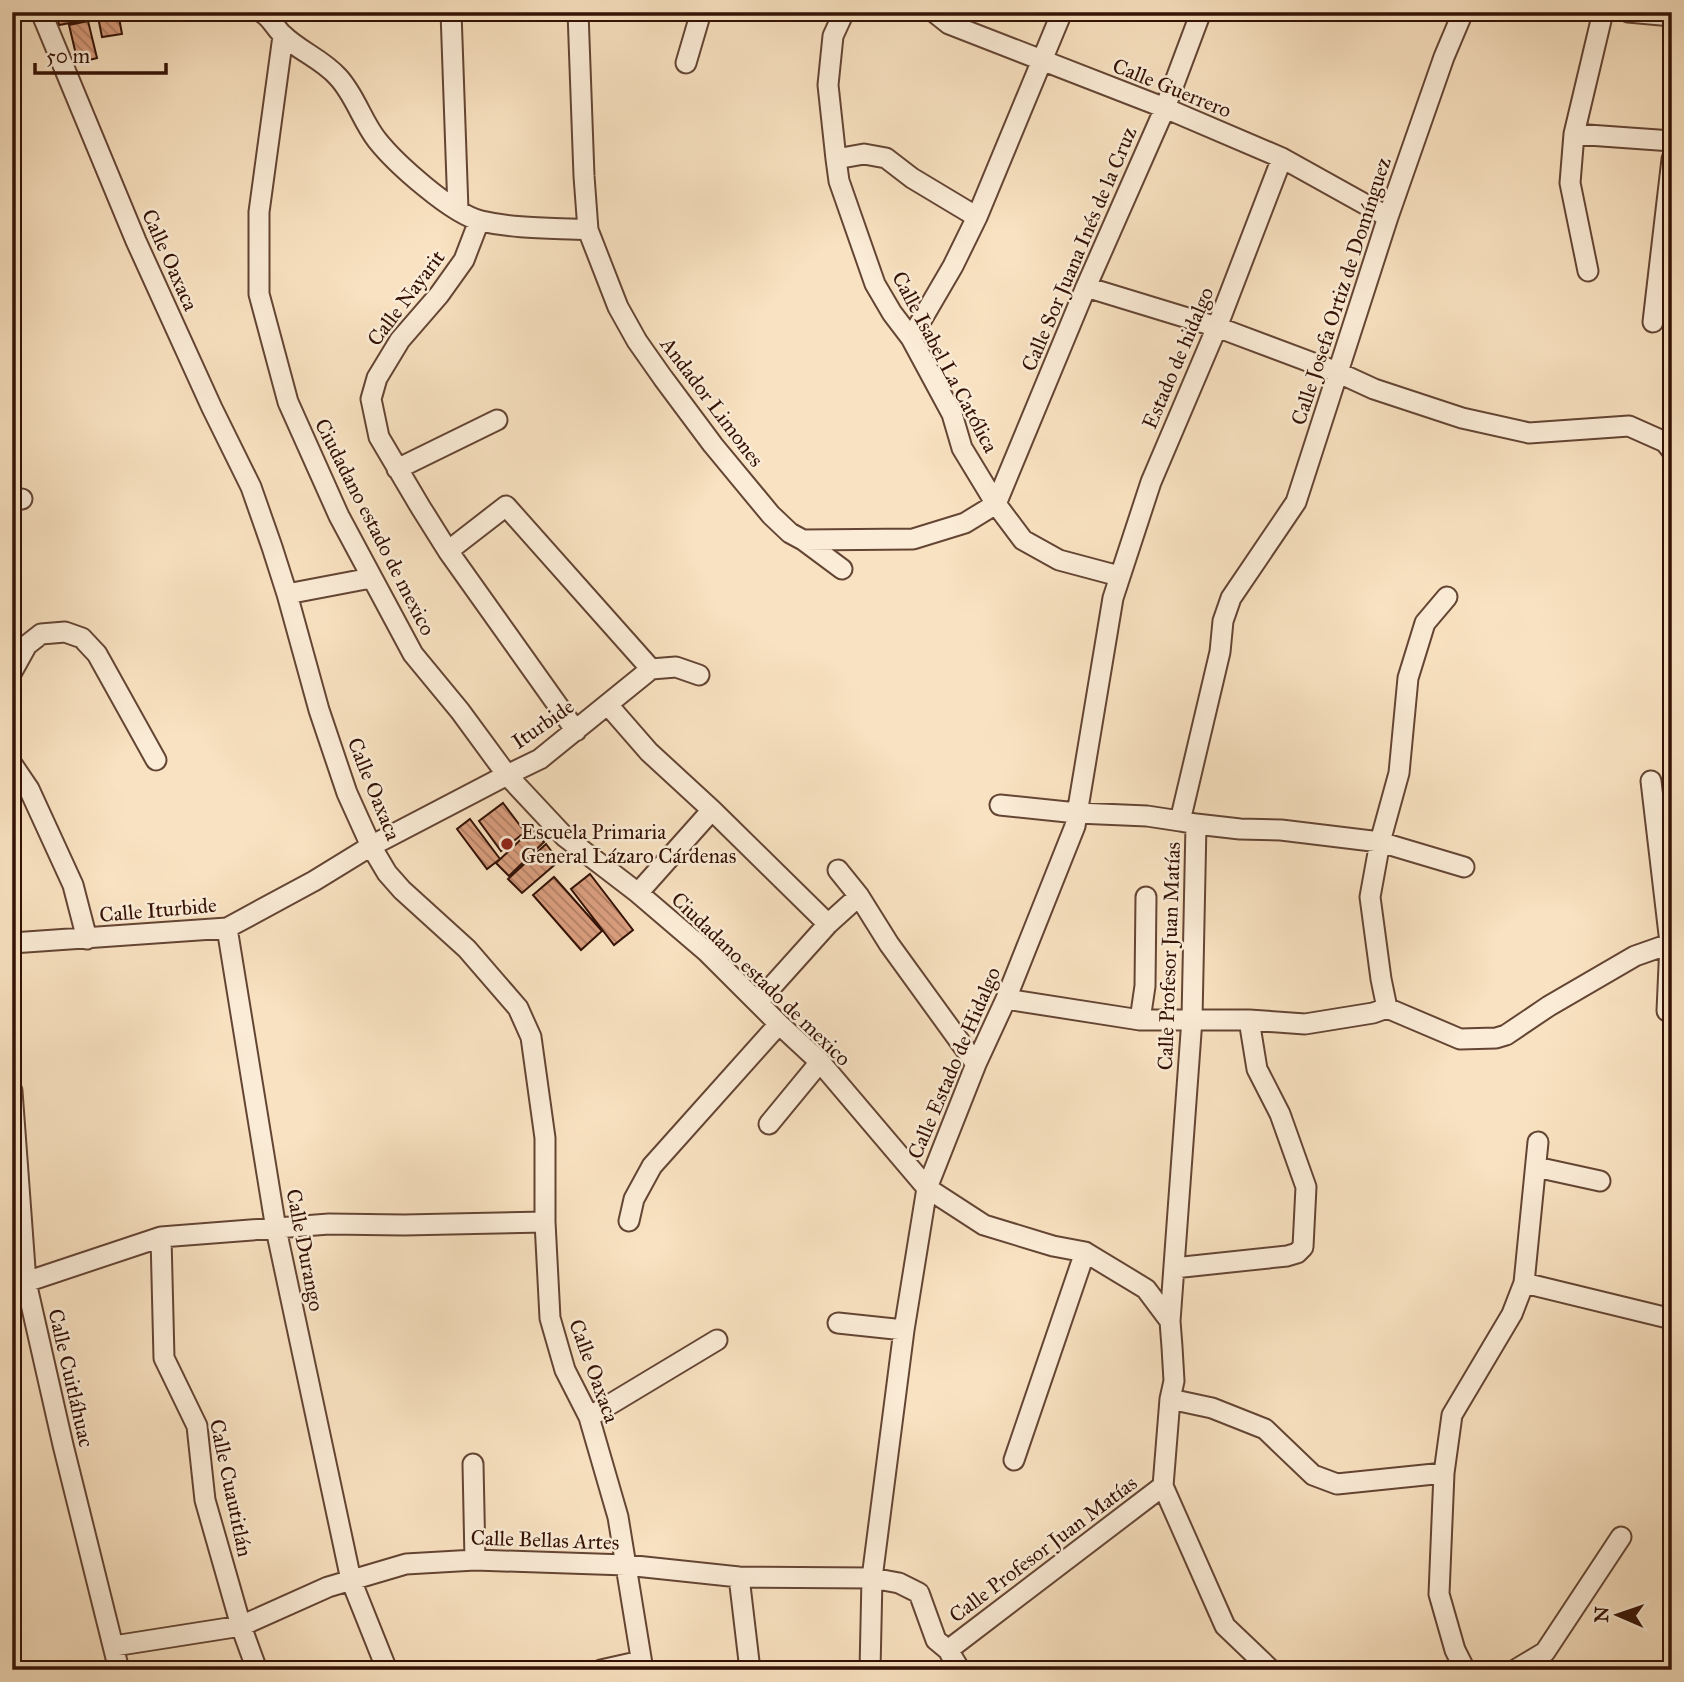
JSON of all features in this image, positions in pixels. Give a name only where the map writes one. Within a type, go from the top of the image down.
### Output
[{"type":"street","name":"Calle Oaxaca","points":[[41,12],[136,241],[251,487],[287,594],[319,710],[347,793],[370,846],[387,873],[402,890],[467,949],[519,1008],[531,1037],[545,1138],[545,1222],[550,1318],[565,1370],[589,1417],[618,1517],[642,1665]]},
{"type":"street","points":[[261,12],[283,36],[339,77],[376,139],[406,172],[458,210],[479,221],[587,230]]},
{"type":"street","points":[[451,12],[458,210]]},
{"type":"street","name":"Andador Limones","points":[[578,12],[587,230],[618,307],[637,341],[663,378],[713,445],[771,514],[790,533],[842,569]]},
{"type":"street","points":[[686,62],[701,12]]},
{"type":"street","name":"Calle Isabel La Católica","points":[[844,12],[833,36],[828,85],[836,159],[839,181],[875,284],[911,338],[952,414],[962,448],[996,504],[1023,540],[1059,560],[1119,576]]},
{"type":"street","name":"Calle Guerrero","points":[[934,12],[949,24],[1165,108],[1282,158],[1388,217]]},
{"type":"street","points":[[911,338],[953,266],[977,217],[1062,12]]},
{"type":"street","name":"Calle Sor Juana Inés de la Cruz","points":[[996,504],[1086,287],[1165,108],[1201,12]]},
{"type":"street","name":"Calle Josefa Ortiz de Domínguez","points":[[1246,575],[1296,502],[1388,217],[1444,57],[1463,12]]},
{"type":"street","points":[[1588,271],[1570,183],[1574,134],[1603,12]]},
{"type":"street","points":[[1628,12],[1672,16]]},
{"type":"street","name":"Ciudadano estado de mexico","points":[[283,36],[259,212],[259,294],[288,402],[339,516],[413,654],[460,711],[507,775],[565,837],[638,893],[708,952],[820,1062],[927,1188],[984,1225],[1053,1246],[1085,1252],[1146,1289],[1170,1321]]},
{"type":"street","points":[[1574,134],[1672,141]]},
{"type":"street","points":[[836,159],[864,155],[886,158],[912,178],[977,217]]},
{"type":"street","name":"Estado de hidalgo","points":[[1119,576],[1151,482],[1217,327],[1282,158]]},
{"type":"street","points":[[1653,322],[1672,159]]},
{"type":"street","name":"Calle Nayarit","points":[[479,221],[464,260],[439,295],[400,340],[377,378],[371,399],[379,437],[397,469],[448,551],[576,731]]},
{"type":"street","points":[[1086,287],[1217,327],[1337,372],[1374,389],[1462,418],[1530,433],[1629,426],[1665,442],[1672,451]]},
{"type":"street","points":[[397,469],[497,420]]},
{"type":"street","points":[[803,540],[913,539],[965,523],[996,504]]},
{"type":"street","points":[[448,551],[506,506],[651,669],[676,667],[699,675]]},
{"type":"street","name":"Calle Profesor Juan Matías","points":[[1170,1321],[1192,1019],[1188,822],[1220,652],[1223,621],[1231,598],[1246,575]]},
{"type":"street","name":"Calle Estado de Hidalgo","points":[[870,1670],[872,1578],[904,1330],[927,1188],[1075,826],[1119,576]]},
{"type":"street","points":[[287,594],[371,578]]},
{"type":"street","points":[[1388,1008],[1381,979],[1370,897],[1380,842],[1399,773],[1408,678],[1425,623],[1447,597]]},
{"type":"street","points":[[12,672],[27,645],[41,634],[65,632],[82,638],[97,654],[156,760]]},
{"type":"street","name":"Iturbide","points":[[370,846],[540,759],[651,669]]},
{"type":"street","points":[[608,705],[649,752],[828,925]]},
{"type":"street","points":[[12,764],[29,789],[73,885],[87,939]]},
{"type":"street","points":[[1651,782],[1671,943],[1667,1011]]},
{"type":"street","points":[[1000,805],[1077,813],[1147,816],[1240,829],[1281,830],[1380,842],[1464,867]]},
{"type":"street","points":[[638,893],[712,810]]},
{"type":"street","name":"Calle Iturbide","points":[[12,943],[227,928],[314,881],[370,846]]},
{"type":"street","points":[[838,870],[976,1064]]},
{"type":"street","points":[[758,1002],[828,925],[859,896]]},
{"type":"street","points":[[1140,1020],[1145,986],[1146,897]]},
{"type":"street","name":"Calle Durango","points":[[227,928],[276,1229],[351,1580],[387,1670]]},
{"type":"street","points":[[1006,999],[1140,1020],[1249,1020],[1306,1024],[1388,1008],[1460,1039],[1496,1038],[1506,1035],[1634,956],[1671,943]]},
{"type":"street","points":[[1174,1268],[1287,1256],[1297,1253],[1303,1247],[1307,1187],[1280,1114],[1257,1069],[1249,1020]]},
{"type":"street","points":[[629,1221],[634,1199],[652,1166],[779,1024]]},
{"type":"street","points":[[769,1124],[820,1062]]},
{"type":"street","name":"Calle Cuitláhuac","points":[[12,1091],[19,1283],[119,1670]]},
{"type":"street","points":[[1465,1670],[1455,1650],[1439,1594],[1444,1473],[1452,1415],[1512,1314],[1524,1283],[1538,1142]]},
{"type":"street","points":[[1536,1167],[1600,1181]]},
{"type":"street","points":[[19,1283],[161,1237],[329,1224],[545,1222]]},
{"type":"street","name":"Calle Cuautitlán","points":[[161,1237],[164,1358],[197,1426],[205,1500],[241,1626],[257,1670]]},
{"type":"street","points":[[1014,1460],[1085,1252]]},
{"type":"street","points":[[1524,1283],[1672,1318]]},
{"type":"street","points":[[1170,1321],[1174,1381],[1170,1399],[1212,1408],[1265,1429],[1313,1475],[1337,1484],[1444,1473]]},
{"type":"street","points":[[838,1323],[904,1330]]},
{"type":"street","points":[[589,1417],[717,1340]]},
{"type":"street","name":"Calle Profesor Juan Matías","points":[[948,1650],[1163,1486],[1170,1399]]},
{"type":"street","points":[[473,1464],[475,1560]]},
{"type":"street","points":[[1163,1486],[1225,1626],[1271,1670]]},
{"type":"street","points":[[1515,1670],[1545,1652],[1621,1537]]},
{"type":"street","name":"Calle Bellas Artes","points":[[114,1646],[241,1626],[327,1587],[406,1563],[475,1560],[626,1565],[740,1577],[872,1578],[899,1583],[919,1593],[936,1640],[948,1650]]},
{"type":"street","points":[[740,1577],[750,1670]]},
{"type":"street","points":[[948,1650],[960,1670]]},
{"type":"street","points":[[601,1670],[642,1665]]},
{"type":"building","points":[[56,12],[90,12],[91,19],[59,25]]},
{"type":"building","points":[[97,12],[118,12],[122,34],[102,37]]},
{"type":"building","points":[[88,21],[97,58],[78,63],[69,25]]},
{"type":"building","points":[[503,803],[525,832],[501,851],[479,821]]},
{"type":"building","points":[[470,819],[500,859],[487,869],[457,829]]},
{"type":"building","points":[[532,829],[544,842],[509,876],[496,863]]},
{"type":"building","points":[[546,844],[559,861],[522,893],[508,879]]},
{"type":"building","points":[[590,874],[633,930],[614,945],[571,889]]},
{"type":"building","points":[[554,877],[602,931],[581,950],[533,895]]},
{"type":"place","name":"Escuela Primaria General Lázaro Cárdenas","points":[[507,844]]}]
